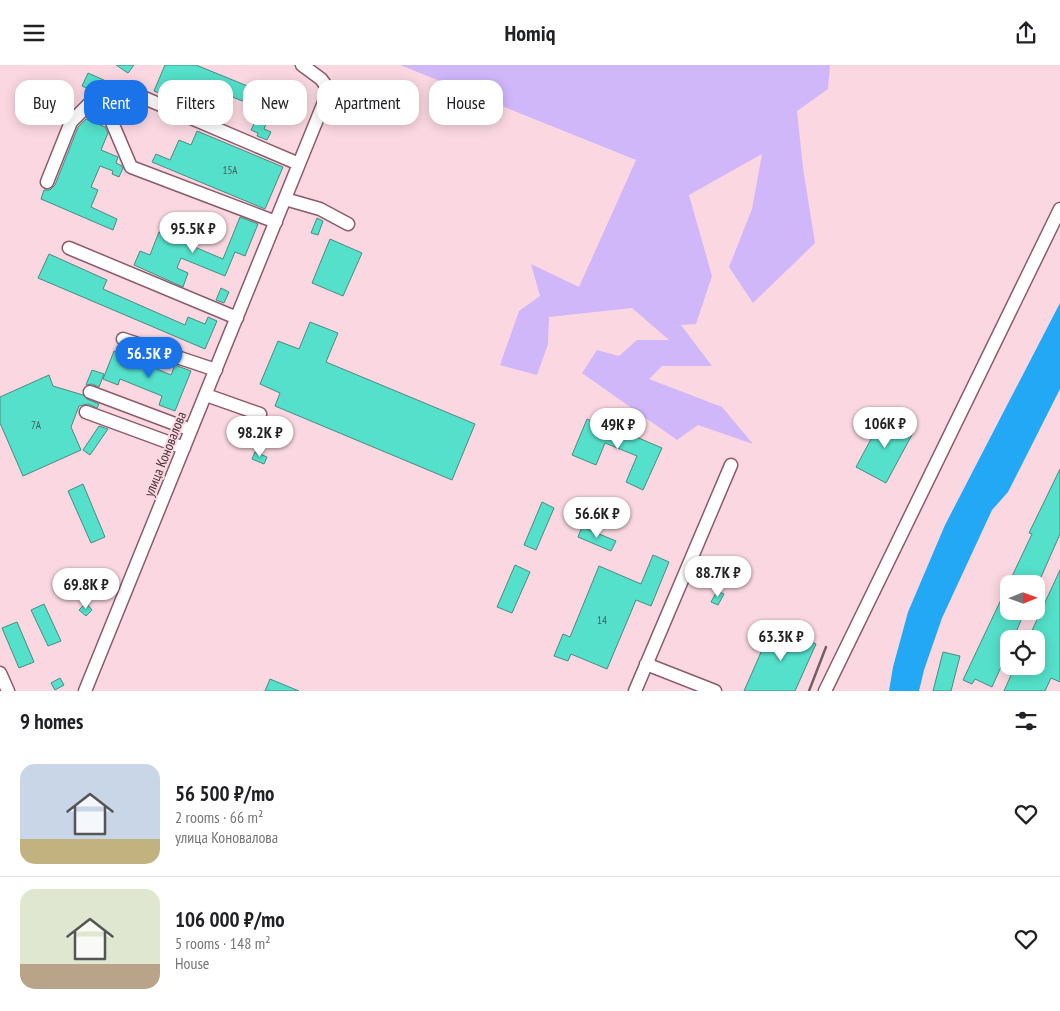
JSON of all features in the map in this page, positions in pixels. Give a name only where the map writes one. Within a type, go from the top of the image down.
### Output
[{"type":"street","name":"улица Коновалова","points":[[85,691],[329,90],[321,79],[302,65]]},
{"type":"street","points":[[148,100],[299,164]]},
{"type":"street","points":[[47,182],[70,122],[91,102],[111,120],[131,167],[276,222]]},
{"type":"street","points":[[285,199],[320,209],[348,224]]},
{"type":"street","points":[[824,691],[1060,209]]},
{"type":"street","points":[[68,248],[237,318]]},
{"type":"street","points":[[123,339],[216,370]]},
{"type":"street","points":[[90,392],[192,430]]},
{"type":"street","points":[[206,395],[260,414]]},
{"type":"street","points":[[86,412],[184,448]]},
{"type":"street","points":[[635,691],[730,465]]},
{"type":"street","points":[[646,664],[715,691]]},
{"type":"street","points":[[0,673],[8,691]]},
{"type":"shaded area","points":[[400,65],[830,65],[828,89],[797,111],[803,168],[815,243],[753,303],[729,267],[752,209],[762,154],[689,195],[712,276],[696,324],[681,325],[712,366],[662,366],[649,379],[722,407],[753,444],[698,425],[677,440],[582,373],[597,350],[619,356],[637,340],[669,340],[632,308],[549,317],[548,344],[537,375],[500,365],[519,311],[540,296],[531,264],[579,287],[636,160],[503,106],[503,80],[437,80]]},
{"type":"water","points":[[1060,303],[1060,389],[1008,492],[992,510],[942,618],[924,670],[919,691],[889,691],[893,667],[908,612],[945,525]]},
{"type":"building","points":[[116,65],[134,65],[128,73]]},
{"type":"building","points":[[165,65],[196,65],[233,80],[159,80]]},
{"type":"building","points":[[88,73],[104,80],[85,80]]},
{"type":"building","points":[[233,80],[243,84],[243,101],[233,97]]},
{"type":"building","points":[[158,82],[158,93],[154,91]]},
{"type":"building","points":[[84,121],[84,125],[100,125],[105,127],[108,133],[101,150],[118,157],[116,163],[123,168],[119,177],[112,174],[113,171],[100,166],[91,187],[98,190],[91,207],[117,219],[113,230],[41,199],[44,190],[50,190],[55,185],[78,127]]},
{"type":"building","points":[[254,125],[266,125],[264,129],[271,132],[267,140],[257,136],[258,133],[251,130]]},
{"type":"building","points":[[197,131],[283,167],[265,209],[152,162],[156,154],[170,160],[179,140],[191,145]]},
{"type":"building","points":[[240,217],[258,224],[245,256],[235,252],[225,276],[181,258],[177,268],[188,273],[183,287],[134,265],[140,251],[150,255],[159,232],[223,259]]},
{"type":"building","points":[[317,218],[323,221],[318,235],[311,233]]},
{"type":"building","points":[[330,239],[362,253],[343,296],[312,283]]},
{"type":"building","points":[[49,254],[107,280],[103,289],[185,325],[188,317],[205,324],[208,317],[217,321],[205,349],[38,278]]},
{"type":"building","points":[[221,288],[229,292],[224,303],[216,300]]},
{"type":"building","points":[[310,322],[338,333],[326,362],[475,424],[452,480],[275,406],[280,393],[260,384],[278,341],[299,349]]},
{"type":"building","points":[[114,351],[171,375],[175,365],[191,371],[175,411],[159,405],[162,396],[120,379],[118,385],[103,379]]},
{"type":"building","points":[[92,370],[104,374],[99,387],[92,384],[86,385]]},
{"type":"building","points":[[49,375],[53,386],[83,395],[87,399],[99,404],[97,408],[88,404],[79,406],[71,427],[81,450],[23,476],[0,423],[0,397]]},
{"type":"building","points":[[884,415],[914,431],[886,483],[856,467]]},
{"type":"building","points":[[587,419],[612,430],[613,427],[662,448],[643,490],[626,482],[637,456],[605,443],[596,465],[572,455]]},
{"type":"building","points":[[99,426],[108,429],[90,455],[83,450]]},
{"type":"building","points":[[255,452],[267,457],[264,464],[252,459]]},
{"type":"building","points":[[1060,469],[1060,534],[1042,575],[1013,575],[1032,534],[1029,533]]},
{"type":"building","points":[[83,484],[105,537],[91,543],[68,491]]},
{"type":"building","points":[[542,502],[554,508],[536,550],[524,545]]},
{"type":"building","points":[[582,527],[616,541],[611,551],[578,537]]},
{"type":"building","points":[[653,555],[669,562],[651,606],[636,600],[607,669],[571,654],[568,661],[554,656],[563,634],[570,637],[599,566],[641,584]]},
{"type":"building","points":[[515,565],[530,572],[512,613],[497,607]]},
{"type":"building","points":[[1060,570],[1060,682],[1051,678],[1045,691],[1004,691],[1011,675],[1045,675],[1045,630],[1032,630],[1037,620],[1045,620],[1045,602]]},
{"type":"building","points":[[717,591],[724,594],[718,605],[711,602]]},
{"type":"building","points":[[1000,602],[1000,620],[1021,620],[1017,630],[1000,630],[1000,669],[992,687],[975,679],[972,684],[963,680]]},
{"type":"building","points":[[86,603],[92,610],[86,616],[79,610]]},
{"type":"building","points":[[44,604],[61,641],[48,646],[31,610]]},
{"type":"building","points":[[17,622],[34,662],[19,668],[2,628]]},
{"type":"building","points":[[773,625],[816,644],[795,691],[744,691]]},
{"type":"building","points":[[943,652],[960,656],[951,691],[933,691]]},
{"type":"building","points":[[60,678],[64,685],[55,690],[51,683]]},
{"type":"building","points":[[270,679],[299,691],[265,691]]},
{"type":"railway","points":[[809,691],[826,647]]}]
